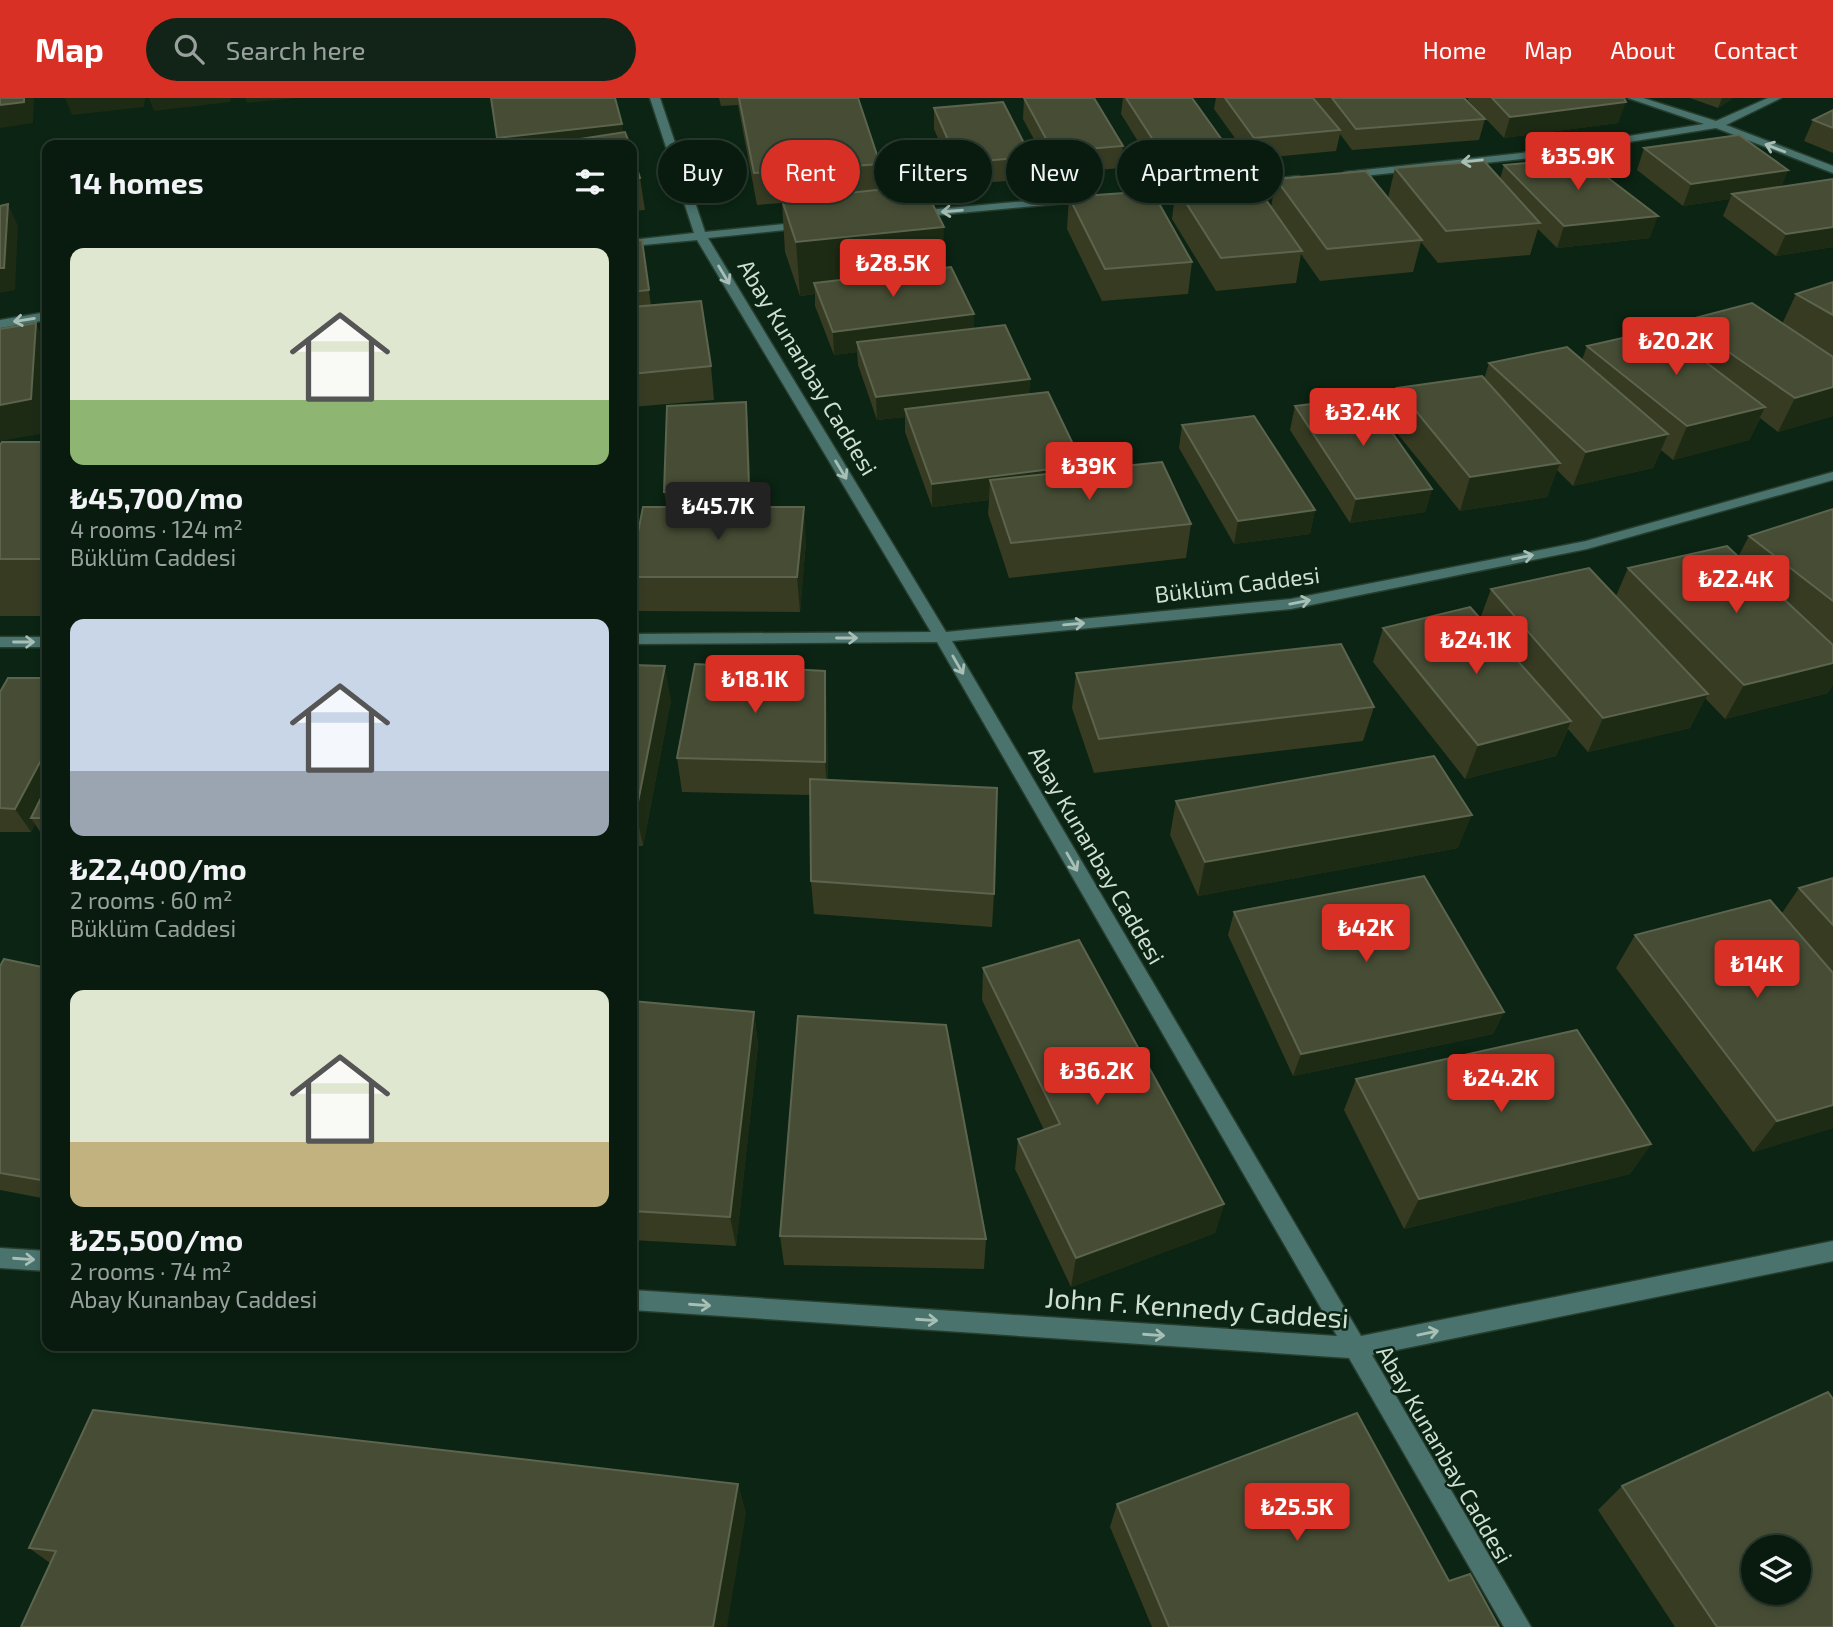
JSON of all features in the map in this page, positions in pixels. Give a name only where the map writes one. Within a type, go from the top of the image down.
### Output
[{"type":"street","name":"Abay Kunanbay Caddesi","points":[[655,98],[701,236],[942,637],[1518,1627]]},
{"type":"street","points":[[1633,98],[1717,125],[1833,170]]},
{"type":"street","points":[[1334,176],[1522,156],[1717,125],[1776,98]]},
{"type":"street","points":[[1283,180],[1307,178]]},
{"type":"street","points":[[905,215],[1117,196]]},
{"type":"street","points":[[637,242],[822,223]]},
{"type":"street","points":[[0,324],[42,317]]},
{"type":"street","name":"Büklüm Caddesi","points":[[637,639],[942,637],[1291,604],[1587,545],[1833,476]]},
{"type":"street","points":[[0,642],[42,642]]},
{"type":"street","name":"John F. Kennedy Caddesi","points":[[637,1300],[1355,1348],[1833,1251]]},
{"type":"street","points":[[0,1258],[42,1261]]},
{"type":"building","points":[[0,98],[24,98],[24,102],[0,105]]},
{"type":"building","points":[[491,98],[615,98],[622,124],[497,138]]},
{"type":"building","points":[[739,98],[858,98],[874,146],[874,164],[860,165],[860,140],[761,140],[761,172],[754,173]]},
{"type":"building","points":[[1024,98],[1094,98],[1119,140],[1117,140],[1117,146],[1103,148],[1103,140],[1047,140]]},
{"type":"building","points":[[1126,98],[1192,98],[1222,140],[1153,140]]},
{"type":"building","points":[[1225,98],[1313,98],[1340,130],[1254,138]]},
{"type":"building","points":[[1332,98],[1464,98],[1485,119],[1356,129]]},
{"type":"building","points":[[1492,98],[1624,98],[1626,102],[1510,117]]},
{"type":"building","points":[[1003,102],[1022,140],[1006,140],[1006,159],[992,160],[992,140],[948,140],[934,108]]},
{"type":"building","points":[[1833,110],[1833,128],[1813,120]]},
{"type":"building","points":[[625,132],[628,140],[573,140]]},
{"type":"building","points":[[1739,135],[1788,170],[1691,184],[1644,148]]},
{"type":"building","points":[[1582,158],[1658,216],[1564,226],[1504,165]]},
{"type":"building","points":[[1484,161],[1540,223],[1446,231],[1395,168]]},
{"type":"building","points":[[1366,171],[1422,240],[1327,249],[1283,189],[1283,178]]},
{"type":"building","points":[[1833,179],[1833,227],[1786,234],[1732,194]]},
{"type":"building","points":[[874,190],[874,203],[932,203],[944,227],[796,242],[783,203],[860,203],[860,192]]},
{"type":"building","points":[[1117,194],[1117,203],[1159,203],[1192,262],[1105,269],[1072,203],[1103,203],[1103,195]]},
{"type":"building","points":[[1186,203],[1268,203],[1302,251],[1221,258]]},
{"type":"building","points":[[8,204],[4,268],[0,268],[0,206]]},
{"type":"building","points":[[637,240],[642,240],[649,290],[637,291]]},
{"type":"building","points":[[951,267],[974,314],[833,332],[814,283]]},
{"type":"building","points":[[1833,282],[1833,315],[1796,294]]},
{"type":"building","points":[[701,301],[711,366],[637,373],[637,307]]},
{"type":"building","points":[[1752,303],[1833,357],[1833,387],[1795,398],[1684,321]]},
{"type":"building","points":[[36,323],[31,399],[0,405],[0,329]]},
{"type":"building","points":[[1005,325],[1030,379],[876,397],[857,342]]},
{"type":"building","points":[[1662,329],[1765,407],[1687,426],[1587,346]]},
{"type":"building","points":[[1567,347],[1668,434],[1586,452],[1489,363]]},
{"type":"building","points":[[1482,376],[1560,463],[1470,477],[1397,388]]},
{"type":"building","points":[[1048,392],[1083,465],[932,484],[905,409]]},
{"type":"building","points":[[1367,397],[1432,489],[1356,499],[1295,406]]},
{"type":"building","points":[[746,402],[749,488],[664,492],[667,406]]},
{"type":"building","points":[[1254,416],[1315,510],[1238,521],[1182,425]]},
{"type":"building","points":[[2,442],[42,442],[42,559],[0,559]]},
{"type":"building","points":[[1162,462],[1191,524],[1011,543],[990,480]]},
{"type":"building","points":[[643,507],[804,507],[797,577],[637,577],[637,538]]},
{"type":"building","points":[[1833,509],[1833,601],[1749,536]]},
{"type":"building","points":[[1727,546],[1833,645],[1833,663],[1744,685],[1628,568]]},
{"type":"building","points":[[1589,568],[1708,694],[1603,718],[1491,589]]},
{"type":"building","points":[[1470,607],[1571,721],[1478,745],[1383,628]]},
{"type":"building","points":[[1341,644],[1374,707],[1099,739],[1076,673]]},
{"type":"building","points":[[695,664],[825,671],[825,762],[677,758]]},
{"type":"building","points":[[637,665],[665,666],[637,807]]},
{"type":"building","points":[[8,678],[42,678],[42,758],[15,809],[0,808],[0,692]]},
{"type":"building","points":[[1434,756],[1472,815],[1205,862],[1176,801]]},
{"type":"building","points":[[810,779],[997,788],[994,894],[811,881]]},
{"type":"building","points":[[42,796],[42,818],[31,818]]},
{"type":"building","points":[[1424,876],[1504,1012],[1301,1054],[1234,912]]},
{"type":"building","points":[[1833,878],[1833,925],[1799,888]]},
{"type":"building","points":[[1770,900],[1833,973],[1833,1105],[1777,1121],[1635,935]]},
{"type":"building","points":[[1079,940],[1224,1204],[1076,1258],[1018,1139],[1060,1124],[983,968]]},
{"type":"building","points":[[4,959],[42,967],[42,1180],[0,1173],[0,966]]},
{"type":"building","points":[[637,1001],[754,1012],[730,1217],[637,1211]]},
{"type":"building","points":[[798,1016],[946,1025],[986,1239],[780,1236]]},
{"type":"building","points":[[1577,1030],[1651,1144],[1419,1199],[1356,1079]]},
{"type":"building","points":[[1828,1392],[1833,1399],[1833,1627],[1717,1627],[1622,1486]]},
{"type":"building","points":[[93,1410],[738,1484],[713,1627],[21,1627],[56,1551],[29,1548]]},
{"type":"building","points":[[1357,1413],[1449,1581],[1470,1574],[1499,1627],[1169,1627],[1117,1504]]}]
